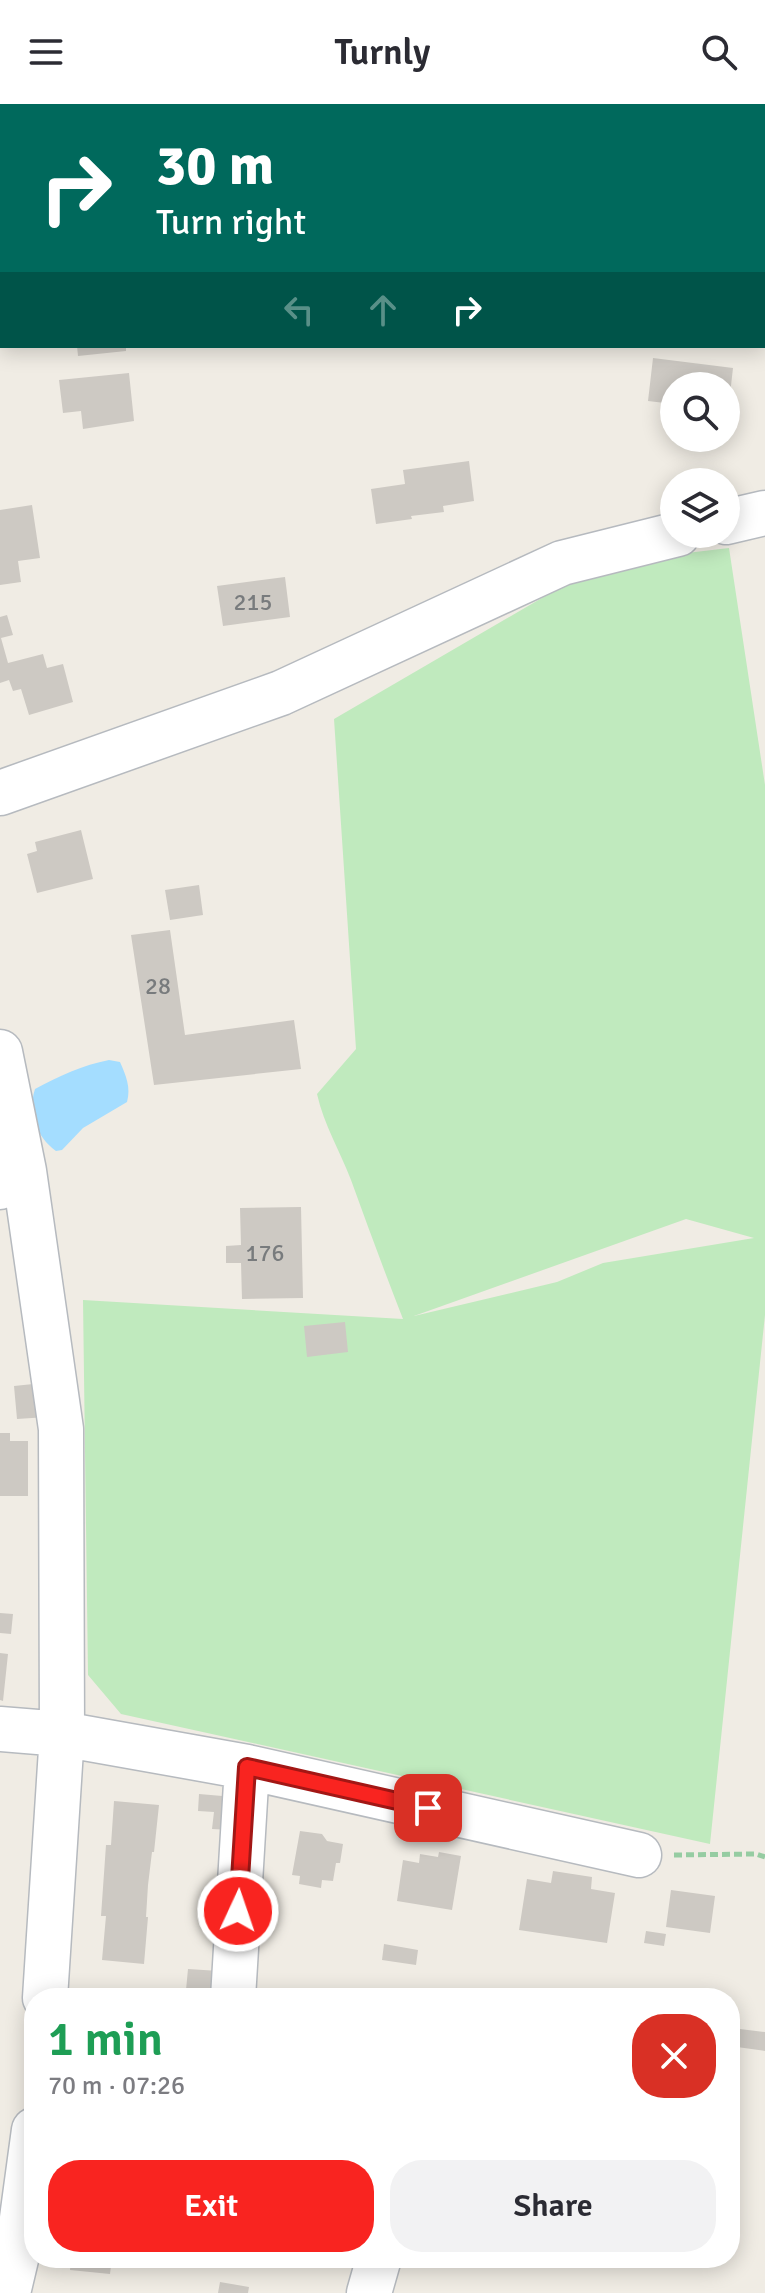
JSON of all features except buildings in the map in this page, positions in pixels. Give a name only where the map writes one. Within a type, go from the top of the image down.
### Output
[{"type":"street","points":[[740,519],[765,513]]},
{"type":"street","points":[[0,793],[281,693],[562,563],[660,538]]},
{"type":"street","points":[[0,1052],[12,1179],[61,1429],[62,1734],[46,1988]]},
{"type":"street","points":[[0,1729],[62,1734],[247,1767],[639,1855]]},
{"type":"street","points":[[234,1988],[247,1767]]},
{"type":"street","points":[[8,2293],[24,2204]]},
{"type":"street","points":[[369,2293],[376,2268]]},
{"type":"path","points":[[639,1855],[756,1854],[765,1857]]},
{"type":"green space","points":[[729,548],[765,785],[765,1315],[710,1844],[121,1714],[88,1675],[83,1300],[403,1319],[317,1094],[356,1049],[334,719],[602,563]],"holes":[[[686,1219],[754,1238],[603,1263],[557,1282],[414,1316]]]},
{"type":"water","points":[[109,1060],[120,1062],[128,1086],[127,1102],[83,1128],[62,1150],[56,1151],[35,1124],[32,1107],[35,1089],[71,1072]]},
{"type":"route","points":[[238,1911],[247,1767],[428,1808]]}]
